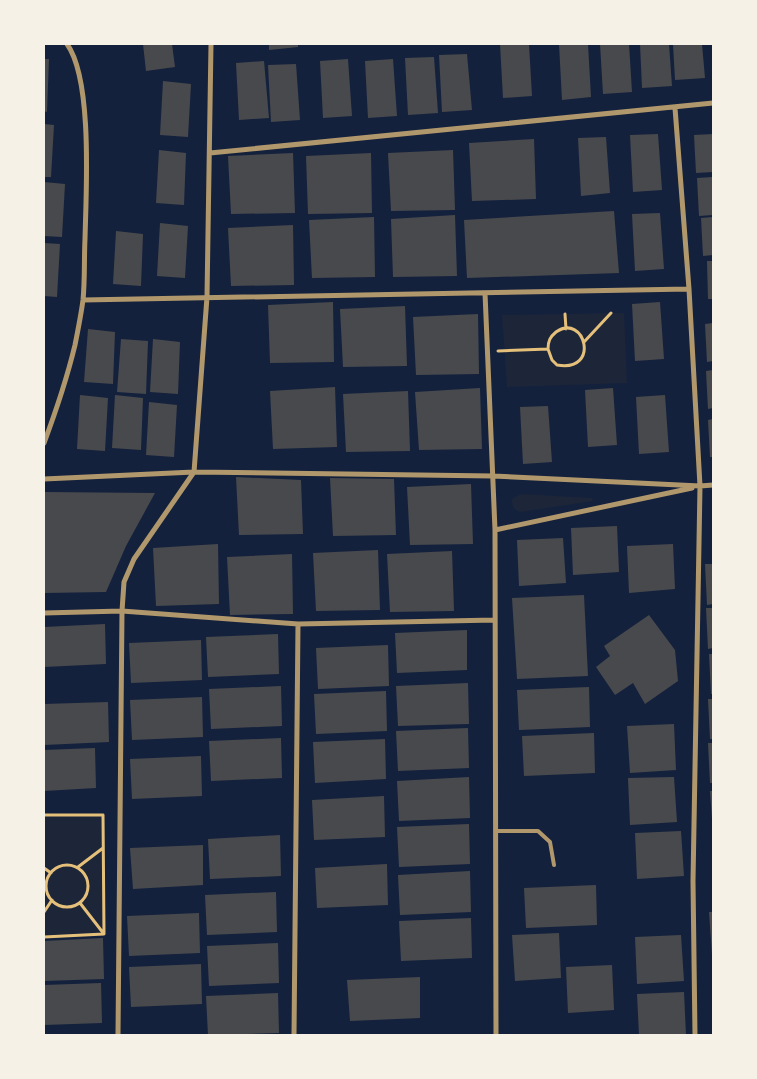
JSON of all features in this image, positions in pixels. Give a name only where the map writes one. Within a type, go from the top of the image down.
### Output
[{"type":"street","points":[[44,443],[73,353],[83,300],[87,178],[86,143],[79,78],[67,44]]},
{"type":"street","points":[[118,1035],[122,611],[124,582],[134,559],[194,472],[207,297],[211,44]]},
{"type":"street","points":[[210,153],[713,104]]},
{"type":"street","points":[[675,108],[700,486],[693,881],[695,1035]]},
{"type":"street","points":[[83,300],[688,289]]},
{"type":"street","points":[[484,293],[495,530],[496,1035]]},
{"type":"street","points":[[44,479],[194,472],[493,476],[713,486]]},
{"type":"street","points":[[495,530],[700,486]]},
{"type":"street","points":[[44,613],[122,611],[298,624],[495,620]]},
{"type":"street","points":[[294,1035],[298,624]]},
{"type":"lane","points":[[496,830],[538,831],[550,842],[554,866]]},
{"type":"path","points":[[584,342],[611,313]]},
{"type":"path","points":[[565,314],[566,329]]},
{"type":"path","points":[[566,329],[574,330],[580,334],[584,342],[582,358],[570,366],[557,365],[552,360],[548,349],[548,342],[559,331],[566,329]]},
{"type":"path","points":[[487,352],[548,349]]},
{"type":"path","points":[[44,815],[103,815],[104,934]]},
{"type":"path","points":[[78,868],[104,848],[120,846]]},
{"type":"path","points":[[66,865],[78,868],[87,878],[88,892],[80,903],[68,907],[57,904],[48,895],[45,887],[48,878],[51,873],[61,866],[66,865]]},
{"type":"path","points":[[44,868],[51,873]]},
{"type":"path","points":[[44,912],[52,900]]},
{"type":"path","points":[[80,903],[104,934]]},
{"type":"path","points":[[44,937],[104,934]]},
{"type":"shaded area","points":[[624,313],[627,383],[507,387],[502,315]]},
{"type":"shaded area","points":[[521,494],[592,498],[593,501],[520,512],[513,507],[512,499]]},
{"type":"shaded area","points":[[44,815],[103,815],[104,934],[44,937]]},
{"type":"building","points":[[143,44],[172,44],[175,67],[146,71]]},
{"type":"building","points":[[269,44],[298,44],[298,47],[269,50]]},
{"type":"building","points":[[500,44],[529,44],[532,96],[503,98]]},
{"type":"building","points":[[559,44],[588,44],[591,97],[562,100]]},
{"type":"building","points":[[600,44],[629,44],[632,92],[603,94]]},
{"type":"building","points":[[640,44],[669,44],[672,86],[642,88]]},
{"type":"building","points":[[673,44],[702,44],[705,78],[675,80]]},
{"type":"building","points":[[467,54],[472,110],[442,112],[439,55]]},
{"type":"building","points":[[434,57],[438,113],[408,115],[405,58]]},
{"type":"building","points":[[44,59],[49,59],[47,112],[44,111]]},
{"type":"building","points":[[348,59],[352,116],[323,118],[320,61]]},
{"type":"building","points":[[393,59],[397,116],[368,118],[365,61]]},
{"type":"building","points":[[264,61],[269,118],[239,120],[236,63]]},
{"type":"building","points":[[296,64],[300,120],[271,122],[268,65]]},
{"type":"building","points":[[163,81],[191,84],[188,137],[160,135]]},
{"type":"building","points":[[44,124],[54,125],[51,177],[44,177]]},
{"type":"building","points":[[658,134],[662,190],[633,192],[630,135]]},
{"type":"building","points":[[713,134],[713,172],[696,173],[694,135]]},
{"type":"building","points":[[606,137],[610,193],[581,196],[578,138]]},
{"type":"building","points":[[534,139],[536,199],[472,201],[469,143]]},
{"type":"building","points":[[159,150],[186,153],[184,205],[156,203]]},
{"type":"building","points":[[453,150],[455,210],[391,211],[388,153]]},
{"type":"building","points":[[293,153],[295,213],[231,214],[228,156]]},
{"type":"building","points":[[371,153],[372,213],[308,214],[306,156]]},
{"type":"building","points":[[713,177],[713,215],[699,216],[697,178]]},
{"type":"building","points":[[44,182],[65,184],[62,237],[44,236]]},
{"type":"building","points":[[614,211],[619,273],[467,278],[464,220]]},
{"type":"building","points":[[660,213],[664,269],[635,271],[632,214]]},
{"type":"building","points":[[455,215],[457,276],[393,277],[391,219]]},
{"type":"building","points":[[374,217],[375,277],[312,278],[309,220]]},
{"type":"building","points":[[713,217],[713,255],[703,256],[701,218]]},
{"type":"building","points":[[160,223],[188,226],[185,278],[157,276]]},
{"type":"building","points":[[293,225],[294,285],[231,286],[228,228]]},
{"type":"building","points":[[116,231],[143,234],[141,286],[113,284]]},
{"type":"building","points":[[44,243],[60,244],[57,297],[44,296]]},
{"type":"building","points":[[707,261],[713,261],[713,299],[708,299]]},
{"type":"building","points":[[333,302],[334,362],[270,363],[268,305]]},
{"type":"building","points":[[660,302],[664,359],[635,361],[632,304]]},
{"type":"building","points":[[405,306],[407,366],[343,367],[340,309]]},
{"type":"building","points":[[478,314],[479,374],[416,375],[413,317]]},
{"type":"building","points":[[713,323],[713,361],[707,362],[705,324]]},
{"type":"building","points":[[88,329],[115,332],[113,384],[84,382]]},
{"type":"building","points":[[121,339],[148,341],[146,394],[117,392]]},
{"type":"building","points":[[153,339],[180,342],[178,394],[150,392]]},
{"type":"building","points":[[713,370],[713,408],[708,409],[706,371]]},
{"type":"building","points":[[335,387],[337,447],[273,449],[270,391]]},
{"type":"building","points":[[480,388],[482,449],[419,450],[415,392]]},
{"type":"building","points":[[613,388],[617,445],[588,447],[585,390]]},
{"type":"building","points":[[408,391],[410,451],[346,452],[343,394]]},
{"type":"building","points":[[80,395],[108,398],[105,451],[77,449]]},
{"type":"building","points":[[115,395],[143,398],[141,450],[112,448]]},
{"type":"building","points":[[665,395],[669,452],[639,454],[636,397]]},
{"type":"building","points":[[149,402],[177,405],[174,457],[146,455]]},
{"type":"building","points":[[548,406],[552,462],[523,464],[520,407]]},
{"type":"building","points":[[713,419],[713,457],[710,457],[708,420]]},
{"type":"building","points":[[236,477],[301,480],[303,534],[239,535]]},
{"type":"building","points":[[330,478],[394,479],[396,535],[333,536]]},
{"type":"building","points":[[471,484],[473,544],[410,545],[407,487]]},
{"type":"building","points":[[44,492],[155,493],[126,546],[106,592],[44,593]]},
{"type":"building","points":[[617,526],[619,572],[573,575],[571,528]]},
{"type":"building","points":[[563,538],[566,583],[519,586],[517,540]]},
{"type":"building","points":[[218,544],[219,604],[156,606],[153,548]]},
{"type":"building","points":[[673,544],[675,589],[629,593],[627,546]]},
{"type":"building","points":[[378,550],[380,610],[316,611],[313,553]]},
{"type":"building","points":[[452,551],[454,611],[390,612],[387,554]]},
{"type":"building","points":[[292,554],[293,614],[230,615],[227,557]]},
{"type":"building","points":[[705,564],[713,564],[713,604],[707,605]]},
{"type":"building","points":[[584,595],[588,676],[517,679],[512,598]]},
{"type":"building","points":[[706,608],[713,608],[713,648],[708,649]]},
{"type":"building","points":[[649,615],[675,650],[678,681],[645,704],[633,683],[615,695],[596,667],[610,656],[604,646]]},
{"type":"building","points":[[105,624],[106,664],[44,667],[44,627]]},
{"type":"building","points":[[467,630],[467,670],[397,673],[395,633]]},
{"type":"building","points":[[278,634],[279,674],[208,677],[206,637]]},
{"type":"building","points":[[201,640],[202,680],[131,683],[129,643]]},
{"type":"building","points":[[388,645],[389,686],[318,689],[316,648]]},
{"type":"building","points":[[709,654],[713,654],[713,694],[711,694]]},
{"type":"building","points":[[468,683],[469,724],[398,726],[396,686]]},
{"type":"building","points":[[281,686],[282,726],[211,729],[209,689]]},
{"type":"building","points":[[589,687],[590,727],[519,730],[517,690]]},
{"type":"building","points":[[386,691],[387,731],[316,734],[314,694]]},
{"type":"building","points":[[202,697],[203,737],[132,740],[130,700]]},
{"type":"building","points":[[708,699],[713,699],[713,739],[710,739]]},
{"type":"building","points":[[108,702],[109,742],[44,745],[44,704]]},
{"type":"building","points":[[674,724],[676,770],[630,773],[627,726]]},
{"type":"building","points":[[468,728],[469,768],[398,771],[396,731]]},
{"type":"building","points":[[594,733],[595,773],[524,776],[522,736]]},
{"type":"building","points":[[281,738],[282,778],[211,781],[209,741]]},
{"type":"building","points":[[385,739],[386,779],[315,783],[313,742]]},
{"type":"building","points":[[708,743],[713,743],[713,783],[710,783]]},
{"type":"building","points":[[95,748],[96,788],[44,791],[44,750]]},
{"type":"building","points":[[201,756],[202,796],[132,799],[130,759]]},
{"type":"building","points":[[469,777],[470,818],[399,821],[397,781]]},
{"type":"building","points":[[674,777],[677,822],[630,825],[628,778]]},
{"type":"building","points":[[710,791],[713,791],[713,819],[712,819]]},
{"type":"building","points":[[384,796],[385,837],[314,840],[312,800]]},
{"type":"building","points":[[469,824],[470,864],[399,867],[397,827]]},
{"type":"building","points":[[681,831],[684,876],[637,879],[635,833]]},
{"type":"building","points":[[280,835],[281,876],[210,879],[208,839]]},
{"type":"building","points":[[203,845],[203,885],[133,889],[130,848]]},
{"type":"building","points":[[387,864],[388,905],[317,908],[315,868]]},
{"type":"building","points":[[470,871],[471,912],[400,915],[398,875]]},
{"type":"building","points":[[596,885],[597,925],[526,928],[524,888]]},
{"type":"building","points":[[276,892],[277,932],[207,935],[205,895]]},
{"type":"building","points":[[709,912],[713,912],[713,955],[712,955]]},
{"type":"building","points":[[199,913],[200,953],[129,956],[127,916]]},
{"type":"building","points":[[471,918],[472,958],[401,961],[399,921]]},
{"type":"building","points":[[559,933],[561,978],[515,981],[512,935]]},
{"type":"building","points":[[681,935],[684,981],[637,984],[635,937]]},
{"type":"building","points":[[103,938],[104,979],[44,981],[44,941]]},
{"type":"building","points":[[278,943],[279,983],[209,986],[207,946]]},
{"type":"building","points":[[201,964],[202,1004],[131,1007],[129,967]]},
{"type":"building","points":[[612,965],[614,1010],[568,1013],[566,967]]},
{"type":"building","points":[[420,977],[420,1018],[350,1021],[347,980]]},
{"type":"building","points":[[101,983],[102,1023],[44,1025],[44,985]]},
{"type":"building","points":[[684,992],[686,1035],[639,1035],[637,994]]},
{"type":"building","points":[[278,993],[279,1033],[208,1035],[206,996]]}]
